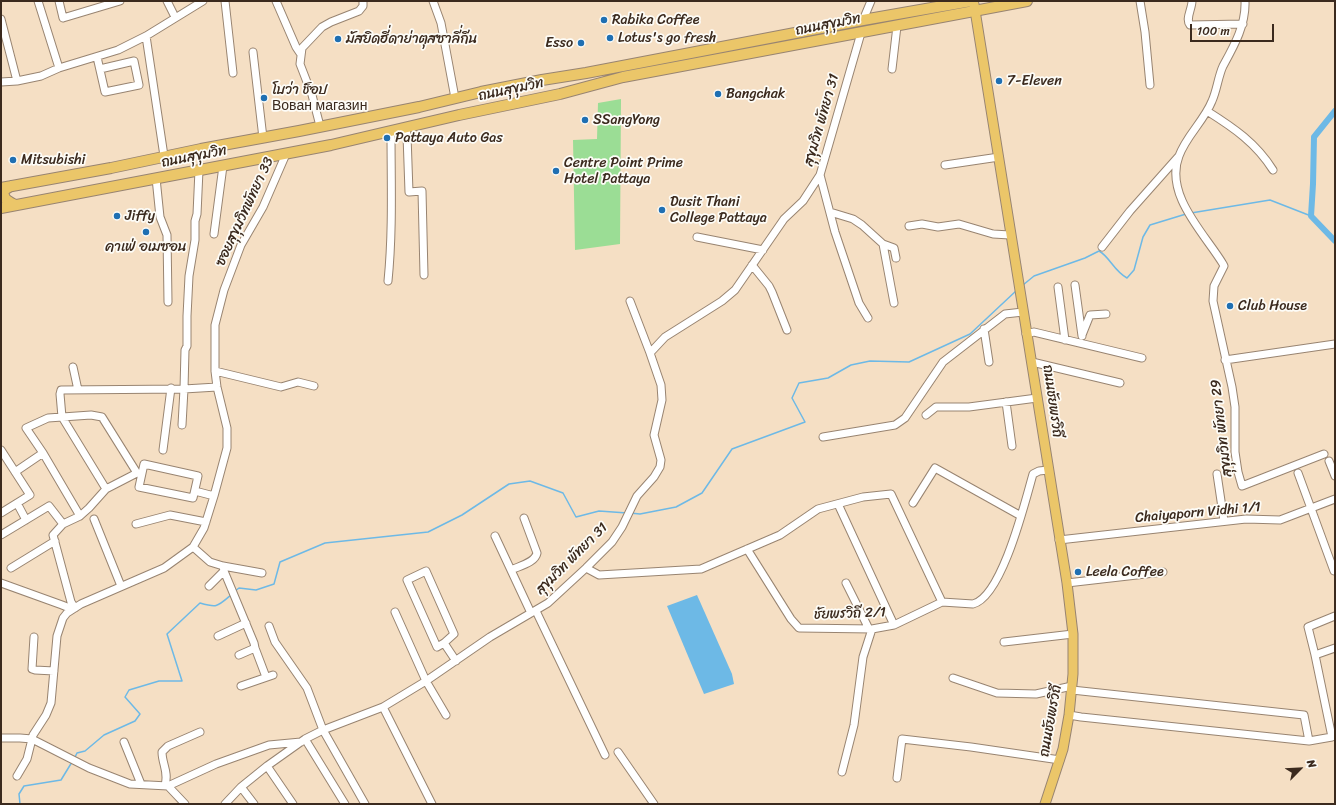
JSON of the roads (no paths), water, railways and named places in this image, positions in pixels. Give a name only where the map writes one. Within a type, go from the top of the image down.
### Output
[{"type":"highway","name":"ถนนสุขุมวิท","points":[[1,188],[111,168],[164,156],[419,107],[516,85],[599,71],[862,20],[973,4],[1027,1]]},
{"type":"highway","name":"ถนนสุขุมวิท","points":[[1,208],[286,154],[560,94],[623,77],[897,26],[973,4]]},
{"type":"highway","points":[[516,85],[520,86],[523,91],[523,97],[518,103]]},
{"type":"highway","points":[[12,186],[4,190],[3,196],[15,205]]},
{"type":"main road","name":"ถนนชัยพรวิถี","points":[[973,4],[999,157],[1022,312],[1032,362],[1067,583],[1073,634],[1074,654],[1069,715],[1058,764],[1045,804]]},
{"type":"street","points":[[38,1],[59,68]]},
{"type":"street","points":[[58,1],[63,18],[120,1]]},
{"type":"street","points":[[167,1],[175,17]]},
{"type":"street","points":[[1,82],[17,82],[41,76],[59,68],[118,50],[146,36],[203,1]]},
{"type":"street","points":[[225,1],[233,73]]},
{"type":"street","points":[[276,1],[300,53]]},
{"type":"street","points":[[320,126],[312,96],[300,64],[300,53],[305,44],[322,27],[359,11],[363,1]]},
{"type":"street","points":[[433,1],[441,23],[455,98]]},
{"type":"street","points":[[862,20],[871,1]]},
{"type":"street","points":[[1140,1],[1145,32],[1150,85]]},
{"type":"street","points":[[1192,1],[1187,20],[1190,25],[1243,24]]},
{"type":"street","name":"สุขุมวิท พัทยา 29","points":[[1245,1],[1246,10],[1243,24],[1222,70],[1212,101],[1207,111],[1185,143],[1178,157],[1176,173],[1178,187],[1192,220],[1224,266],[1214,286],[1213,301],[1232,387],[1235,452],[1242,486],[1324,454]]},
{"type":"street","points":[[1,19],[17,82]]},
{"type":"street","points":[[892,69],[897,26]]},
{"type":"street","name":"สุขุมวิท พัทยา 31","points":[[225,804],[241,787],[303,740],[323,730],[384,707],[426,681],[490,637],[548,603],[612,542],[637,496],[654,477],[660,467],[661,460],[654,435],[662,400],[661,385],[650,353],[665,337],[722,301],[735,290],[784,219],[803,201],[820,175],[861,33]]},
{"type":"street","points":[[146,36],[164,156]]},
{"type":"street","points":[[253,52],[263,138]]},
{"type":"street","points":[[97,57],[105,92],[139,85],[134,61],[100,69]]},
{"type":"street","points":[[1207,111],[1224,122],[1256,147],[1273,170]]},
{"type":"street","points":[[406,128],[409,192],[422,191],[424,275]]},
{"type":"street","points":[[388,281],[391,224],[391,131]]},
{"type":"street","name":"ซอยสุขุมวิทพัทยา 33","points":[[73,609],[121,586],[164,568],[193,547],[206,522],[227,448],[227,428],[217,388],[215,371],[216,325],[224,290],[241,245],[263,207],[286,154]]},
{"type":"street","points":[[945,165],[999,157]]},
{"type":"street","points":[[1102,247],[1130,211],[1178,157]]},
{"type":"street","points":[[214,234],[222,166]]},
{"type":"street","points":[[182,425],[185,350],[187,346],[189,276],[195,240],[199,170]]},
{"type":"street","points":[[820,175],[835,232],[859,303],[868,318]]},
{"type":"street","points":[[156,178],[160,217],[167,235],[168,302]]},
{"type":"street","points":[[830,212],[853,219],[862,225],[883,244],[894,248],[896,258]]},
{"type":"street","points":[[909,226],[922,224],[938,227],[959,224],[993,234],[1010,236]]},
{"type":"street","points":[[697,237],[762,250]]},
{"type":"street","points":[[883,244],[894,303]]},
{"type":"street","points":[[752,265],[772,292],[787,330]]},
{"type":"street","points":[[1075,285],[1081,340]]},
{"type":"street","points":[[1058,287],[1065,340]]},
{"type":"street","points":[[630,301],[650,353]]},
{"type":"street","points":[[823,437],[895,425],[905,418],[943,362],[1005,314],[1022,312]]},
{"type":"street","points":[[1081,340],[1090,315],[1106,314]]},
{"type":"street","points":[[984,330],[989,362]]},
{"type":"street","points":[[1026,334],[1034,332],[1065,340],[1081,340],[1142,358]]},
{"type":"street","points":[[1225,360],[1335,344]]},
{"type":"street","points":[[1032,362],[1120,383]]},
{"type":"street","points":[[73,367],[78,390]]},
{"type":"street","points":[[215,371],[281,387],[298,382],[314,386]]},
{"type":"street","points":[[163,450],[171,388]]},
{"type":"street","points":[[106,489],[62,417],[61,390],[217,388]]},
{"type":"street","points":[[926,415],[936,407],[969,407],[1037,398]]},
{"type":"street","points":[[1006,402],[1012,446]]},
{"type":"street","points":[[73,609],[53,535],[63,524],[80,516],[106,489],[137,473],[102,417],[92,415],[48,418],[26,428],[43,453],[80,516]]},
{"type":"street","points":[[1,450],[30,495],[1,513]]},
{"type":"street","points":[[15,472],[43,453]]},
{"type":"street","points":[[1329,461],[1335,476]]},
{"type":"street","points":[[144,464],[198,476],[195,491],[193,498],[139,487],[144,464]]},
{"type":"street","points":[[912,503],[935,468],[1021,516]]},
{"type":"street","name":"ชัยพรวิถี 2/1","points":[[747,549],[798,628],[871,629],[894,625],[942,602],[973,604],[977,603],[987,595],[1000,574],[1021,516],[1034,474],[1040,471],[1048,470]]},
{"type":"street","points":[[1298,473],[1334,571]]},
{"type":"street","points":[[1217,474],[1224,521]]},
{"type":"street","points":[[195,491],[214,496]]},
{"type":"street","points":[[586,568],[599,575],[701,569],[780,535],[818,508],[863,497],[891,494],[942,602]]},
{"type":"street","name":"Chaiyaporn Vidhi 1/1","points":[[1059,540],[1246,519],[1280,520],[1335,499]]},
{"type":"street","points":[[17,503],[26,520]]},
{"type":"street","points":[[838,504],[894,625]]},
{"type":"street","points":[[1,535],[49,506],[63,524]]},
{"type":"street","points":[[136,524],[170,515],[206,522]]},
{"type":"street","points":[[511,570],[534,560],[537,556],[524,518]]},
{"type":"street","points":[[94,519],[121,586]]},
{"type":"street","points":[[495,536],[605,755]]},
{"type":"street","points":[[11,568],[55,541]]},
{"type":"street","points":[[193,547],[210,562],[223,569],[262,573]]},
{"type":"street","points":[[210,586],[223,569]]},
{"type":"street","points":[[223,569],[254,642],[255,648],[270,676],[241,686]]},
{"type":"street","points":[[426,571],[454,634],[444,643],[436,647],[407,580],[426,571]]},
{"type":"street","points":[[1067,583],[1163,572]]},
{"type":"street","points":[[1,583],[73,609]]},
{"type":"street","points":[[842,772],[854,725],[863,657],[871,629],[846,583]]},
{"type":"street","points":[[17,776],[27,759],[33,735],[46,716],[51,704],[57,636],[61,623],[67,613],[73,609]]},
{"type":"street","points":[[395,612],[426,681],[446,715]]},
{"type":"street","points":[[1069,715],[1309,742],[1332,737],[1308,627],[1335,616]]},
{"type":"street","points":[[218,636],[246,623]]},
{"type":"street","points":[[269,626],[275,642],[309,692],[323,730],[365,804]]},
{"type":"street","points":[[1004,642],[1073,634]]},
{"type":"street","points":[[34,637],[32,669],[54,671]]},
{"type":"street","points":[[444,643],[456,661]]},
{"type":"street","points":[[239,655],[255,648]]},
{"type":"street","points":[[1315,655],[1335,648]]},
{"type":"street","points":[[953,678],[997,693],[1036,694],[1072,688],[1304,715],[1309,742]]},
{"type":"street","points":[[384,707],[432,804]]},
{"type":"street","points":[[166,786],[167,776],[162,752],[168,746],[200,732]]},
{"type":"street","points":[[1,738],[32,739],[81,764],[130,784],[166,786],[216,764],[269,745],[303,740],[346,804]]},
{"type":"street","points":[[896,778],[902,739],[971,747],[1058,764]]},
{"type":"street","points":[[124,742],[141,784]]},
{"type":"street","points":[[618,752],[654,804]]},
{"type":"street","points":[[267,766],[293,804]]},
{"type":"street","points":[[166,786],[185,804]]},
{"type":"street","points":[[241,787],[254,804]]},
{"type":"water","points":[[697,595],[732,674],[734,684],[704,694],[667,606]]},
{"type":"waterway","points":[[1335,111],[1314,137],[1311,216],[1335,241]]},
{"type":"waterway","points":[[1191,213],[1270,200],[1311,216]]},
{"type":"waterway","points":[[1023,285],[1034,276],[1085,258],[1099,251],[1122,275],[1127,278],[1134,270],[1143,237],[1150,225],[1186,214]]},
{"type":"waterway","points":[[630,513],[640,514],[676,507],[702,493],[732,449],[805,422],[792,398],[799,383],[828,378],[851,365],[870,361],[909,362],[970,334],[1017,290]]},
{"type":"waterway","points":[[235,591],[239,588],[256,590],[274,584],[280,562],[325,543],[428,532],[462,515],[509,484],[530,481],[563,493],[576,517],[599,511],[627,513]]},
{"type":"waterway","points":[[75,757],[77,753],[85,751],[104,735],[135,721],[140,714],[125,697],[129,690],[159,681],[182,681],[167,634],[200,603],[214,606],[220,604],[231,595]]},
{"type":"waterway","points":[[20,804],[19,794],[24,786],[61,780],[72,762]]},
{"type":"place","name":"Rabika Coffee","points":[[604,20]]},
{"type":"place","name":"Lotus's go fresh","points":[[610,38]]},
{"type":"place","name":"มัสยิดฮี่ดาย่าตุสซาลี่กีน","points":[[338,39]]},
{"type":"place","name":"Esso","points":[[581,43]]},
{"type":"place","name":"7-Eleven","points":[[999,81]]},
{"type":"place","name":"Bangchak","points":[[718,94]]},
{"type":"place","name":"โบว่า ช็อป Вован магазин","points":[[264,98]]},
{"type":"place","name":"SSangYong","points":[[585,120]]},
{"type":"place","name":"Pattaya Auto Gas","points":[[387,138]]},
{"type":"place","name":"Mitsubishi","points":[[13,160]]},
{"type":"place","name":"Centre Point Prime Hotel Pattaya","points":[[556,171]]},
{"type":"place","name":"Dusit Thani College Pattaya","points":[[662,210]]},
{"type":"place","name":"Jiffy","points":[[117,216]]},
{"type":"place","name":"คาเฟ่ อเมซอน","points":[[146,232]]},
{"type":"place","name":"Club House","points":[[1230,306]]},
{"type":"place","name":"Leela Coffee","points":[[1078,572]]}]
